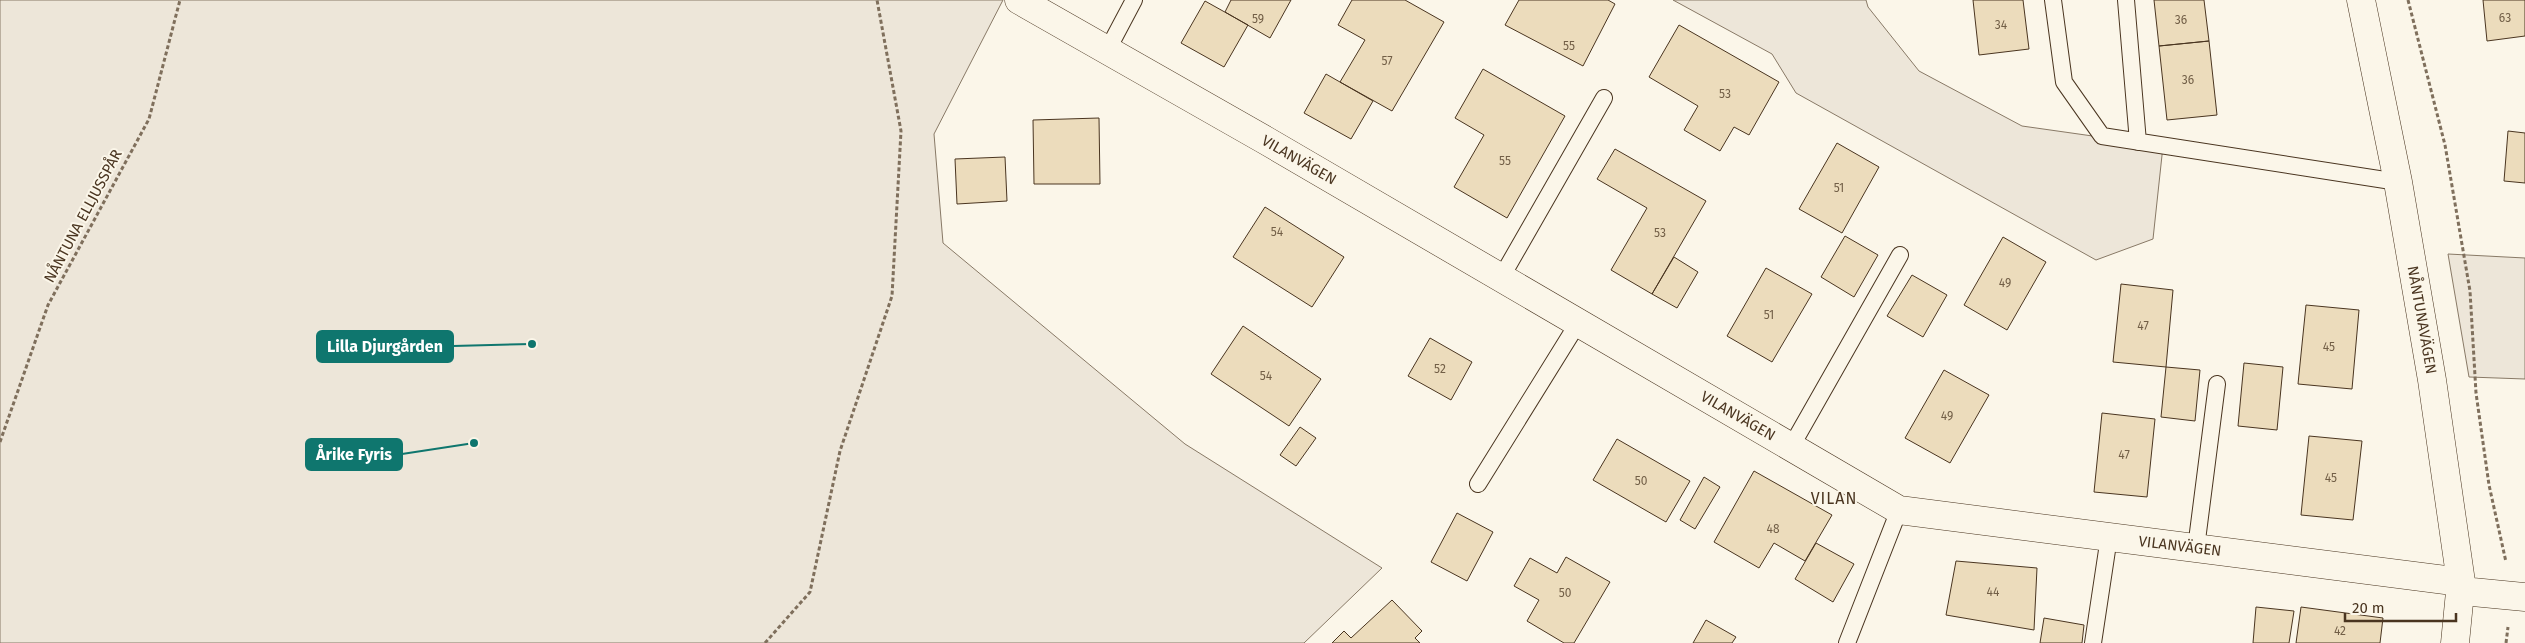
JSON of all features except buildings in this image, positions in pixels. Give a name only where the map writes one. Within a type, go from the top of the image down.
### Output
[{"type":"street","name":"VILANVÄGEN","points":[[1019,0],[1899,510],[2196,548],[2462,586],[2519,597]]},
{"type":"street","name":"NÅNTUNAVÄGEN","points":[[2361,0],[2398,182],[2432,380],[2462,586],[2455,643]]},
{"type":"lane","points":[[1107,51],[1134,0]]},
{"type":"lane","points":[[2053,0],[2064,82],[2102,136],[2398,182]]},
{"type":"lane","points":[[2126,0],[2138,142]]},
{"type":"lane","points":[[1501,278],[1604,98]]},
{"type":"lane","points":[[1791,447],[1900,255]]},
{"type":"lane","points":[[1478,484],[1578,323]]},
{"type":"lane","points":[[2196,548],[2216,384]]},
{"type":"lane","points":[[1847,643],[1899,510]]},
{"type":"lane","points":[[2093,643],[2109,537]]},
{"type":"path","name":"NÅNTUNA ELLJUSSPÅR","points":[[0,442],[48,305],[149,119],[180,0]]},
{"type":"path","points":[[765,643],[810,592],[840,451],[892,296],[900,131],[877,0]]},
{"type":"path","points":[[2408,0],[2450,174],[2470,291],[2476,394],[2488,476],[2519,597],[2506,643]]},
{"type":"shaded area","points":[[0,0],[1003,0],[934,134],[943,243],[1185,444],[1382,568],[1304,643],[0,643]]},
{"type":"shaded area","points":[[1673,0],[1866,0],[1868,7],[1919,71],[2022,126],[2163,146],[2153,239],[2096,260],[1796,93],[1772,54]]},
{"type":"shaded area","points":[[2448,254],[2525,258],[2525,379],[2469,377]]},
{"type":"place","name":"Lilla Djurgården","points":[[532,344]]},
{"type":"place","name":"Årike Fyris","points":[[474,443]]},
{"type":"district","name":"VILAN","points":[[1834,498]]}]
